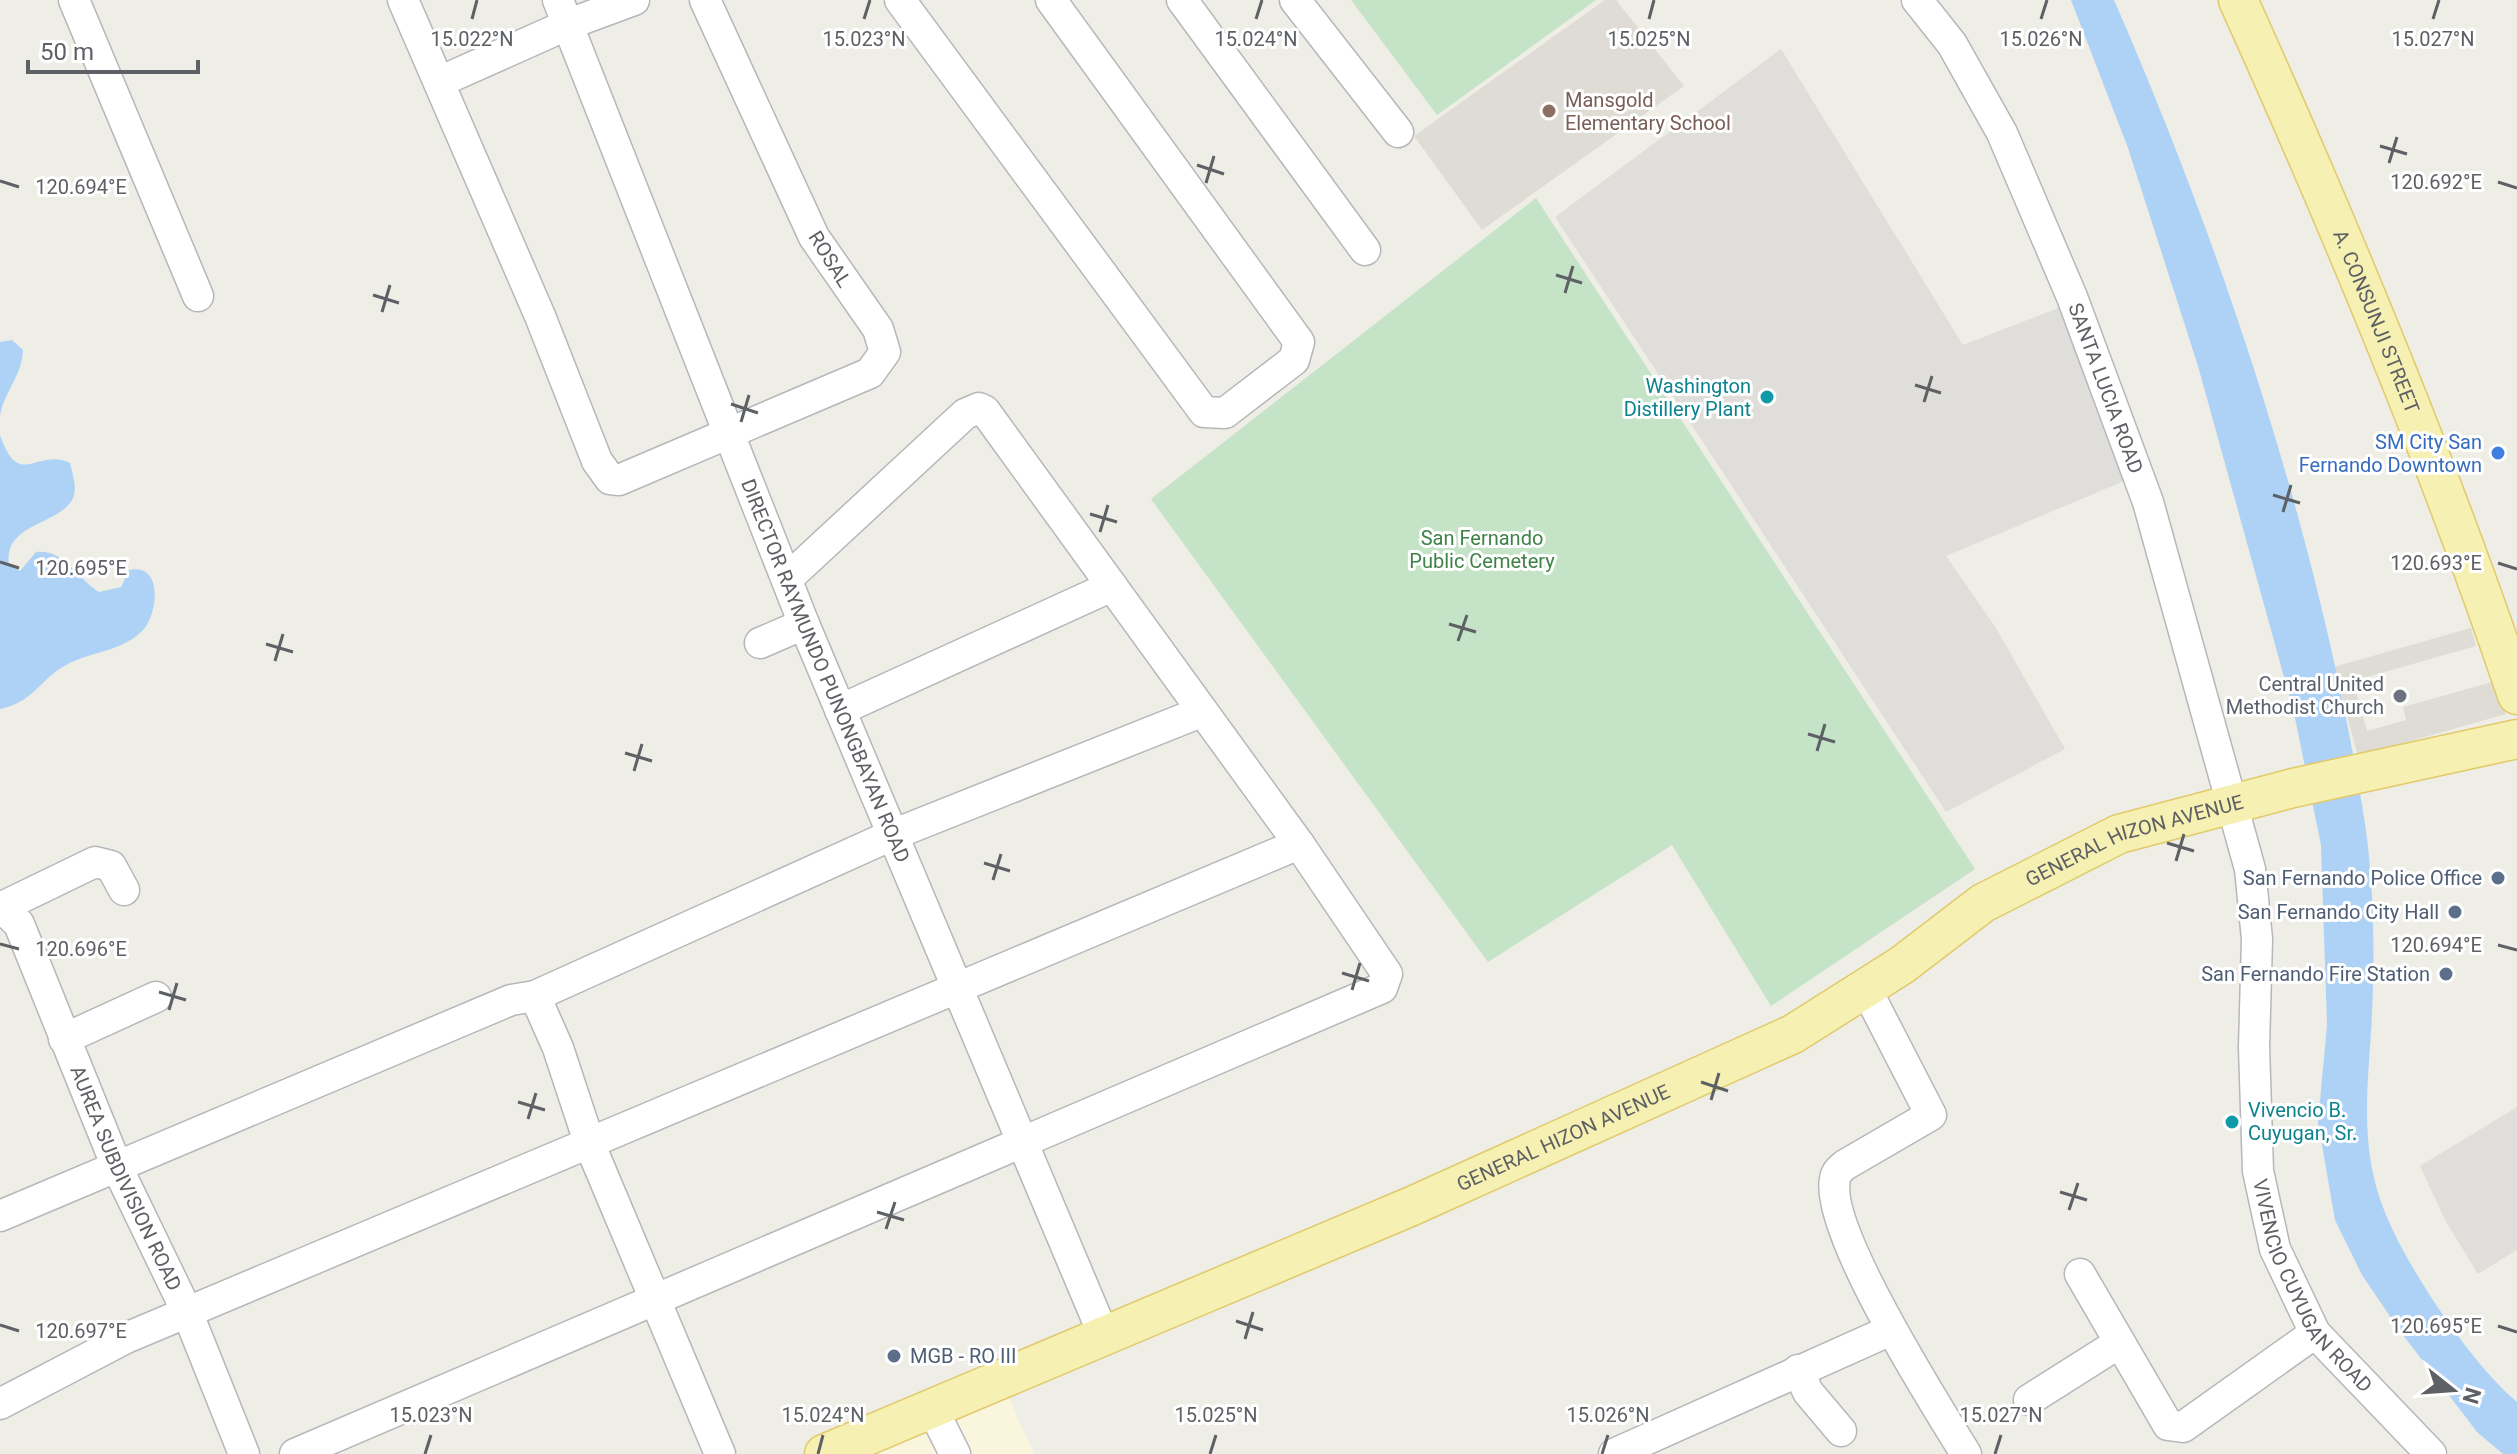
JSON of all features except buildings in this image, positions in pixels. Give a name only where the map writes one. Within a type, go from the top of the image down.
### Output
[{"type":"main road","name":"A. CONSUNJI STREET","points":[[2238,0],[2350,248],[2427,441],[2517,695]]},
{"type":"main road","name":"GENERAL HIZON AVENUE","points":[[824,1454],[1412,1206],[1779,1041],[1866,989],[1983,903],[2119,834],[2293,788],[2517,739]]},
{"type":"street","points":[[74,0],[198,296]]},
{"type":"street","points":[[403,0],[540,316],[602,472],[610,479],[630,477],[731,434]]},
{"type":"street","points":[[439,82],[564,12],[634,0]]},
{"type":"street","name":"ROSAL","points":[[705,0],[814,237],[878,329],[885,352],[870,373],[731,434]]},
{"type":"street","points":[[900,0],[1204,412],[1225,413],[1294,360],[1299,342],[1051,0]]},
{"type":"street","points":[[1182,0],[1365,250]]},
{"type":"street","points":[[1295,0],[1398,132]]},
{"type":"street","name":"SANTA LUCIA ROAD","points":[[1917,0],[1952,44],[1988,101],[2072,297],[2148,502],[2233,803]]},
{"type":"street","name":"DIRECTOR RAYMUNDO PUNONGBAYAN ROAD","points":[[564,12],[804,624],[1104,1336]]},
{"type":"street","points":[[295,1454],[1382,988],[1387,974],[1299,844],[990,416],[979,408],[965,414],[787,579]]},
{"type":"street","points":[[840,710],[1112,586]]},
{"type":"street","points":[[760,643],[804,624]]},
{"type":"street","points":[[0,1216],[511,1000],[535,996],[892,835],[1201,712]]},
{"type":"street","name":"VIVENCIO CUYUGAN ROAD","points":[[2233,803],[2250,869],[2257,939],[2254,1047],[2258,1171],[2275,1249],[2315,1333],[2431,1454]]},
{"type":"street","points":[[0,1404],[108,1346],[1299,844]]},
{"type":"street","points":[[1,906],[95,862],[111,866],[124,890]]},
{"type":"street","name":"AUREA SUBDIVISION ROAD","points":[[1,906],[19,924],[117,1167],[188,1314],[244,1454]]},
{"type":"street","points":[[1866,989],[1931,1115],[1845,1165],[1838,1170],[1834,1182],[1847,1237],[1891,1330],[1966,1454]]},
{"type":"street","points":[[535,996],[558,1048],[590,1145],[720,1454]]},
{"type":"street","points":[[64,1039],[156,997]]},
{"type":"street","points":[[2080,1274],[2168,1425],[2176,1428],[2183,1427],[2315,1333]]},
{"type":"street","points":[[1614,1454],[1891,1330]]},
{"type":"street","points":[[2029,1400],[2119,1343]]},
{"type":"street","points":[[1798,1370],[1808,1392],[1841,1431]]},
{"type":"street","points":[[933,1410],[955,1454]]},
{"type":"shaded area","name":"Mansgold Elementary School","points":[[1605,0],[1616,0],[1684,86],[1482,230],[1414,136]]},
{"type":"shaded area","points":[[1781,49],[1963,345],[2071,303],[2136,476],[1946,556],[1996,628],[2065,749],[1946,812],[1555,217]]},
{"type":"shaded area","points":[[2471,628],[2476,646],[2353,681],[2367,731],[2406,720],[2403,707],[2496,681],[2506,714],[2358,756],[2334,667]]},
{"type":"shaded area","points":[[2517,1107],[2517,1250],[2478,1274],[2446,1222],[2420,1166]]},
{"type":"shaded area","points":[[1006,1392],[1034,1454],[969,1454],[951,1414]]},
{"type":"shaded area","points":[[926,1425],[939,1454],[858,1454]]},
{"type":"green space","points":[[1351,0],[1596,0],[1437,115]]},
{"type":"green space","name":"San Fernando Public Cemetery","points":[[1536,198],[1975,869],[1771,1006],[1672,845],[1488,962],[1151,499]]},
{"type":"water","points":[[2071,0],[2114,0],[2193,194],[2262,395],[2320,600],[2343,703],[2366,831],[2373,936],[2367,1130],[2374,1176],[2389,1223],[2419,1278],[2478,1362],[2517,1402],[2517,1454],[2503,1454],[2477,1432],[2400,1331],[2362,1275],[2335,1220],[2318,1122],[2327,1025],[2321,845],[2294,713],[2198,366],[2128,148]]},
{"type":"water","points":[[12,340],[23,350],[22,359],[0,416],[0,342]]},
{"type":"water","points":[[0,435],[14,461],[22,464],[48,460],[70,463],[75,488],[69,505],[24,531],[15,540],[9,551],[9,565],[20,571],[36,552],[46,552],[63,560],[99,592],[121,587],[129,570],[140,570],[148,573],[152,581],[154,601],[149,621],[136,637],[66,665],[29,696],[0,709]]},
{"type":"place","name":"Mansgold Elementary School","points":[[1549,111]]},
{"type":"place","name":"Washington Distillery Plant","points":[[1767,397]]},
{"type":"place","name":"SM City San Fernando Downtown","points":[[2498,453]]},
{"type":"place","name":"Central United Methodist Church","points":[[2400,696]]},
{"type":"place","name":"San Fernando Police Office","points":[[2498,878]]},
{"type":"place","name":"San Fernando City Hall","points":[[2455,912]]},
{"type":"place","name":"San Fernando Fire Station","points":[[2446,974]]},
{"type":"place","name":"Vivencio B. Cuyugan, Sr.","points":[[2232,1122]]},
{"type":"place","name":"MGB - RO III","points":[[894,1356]]}]
